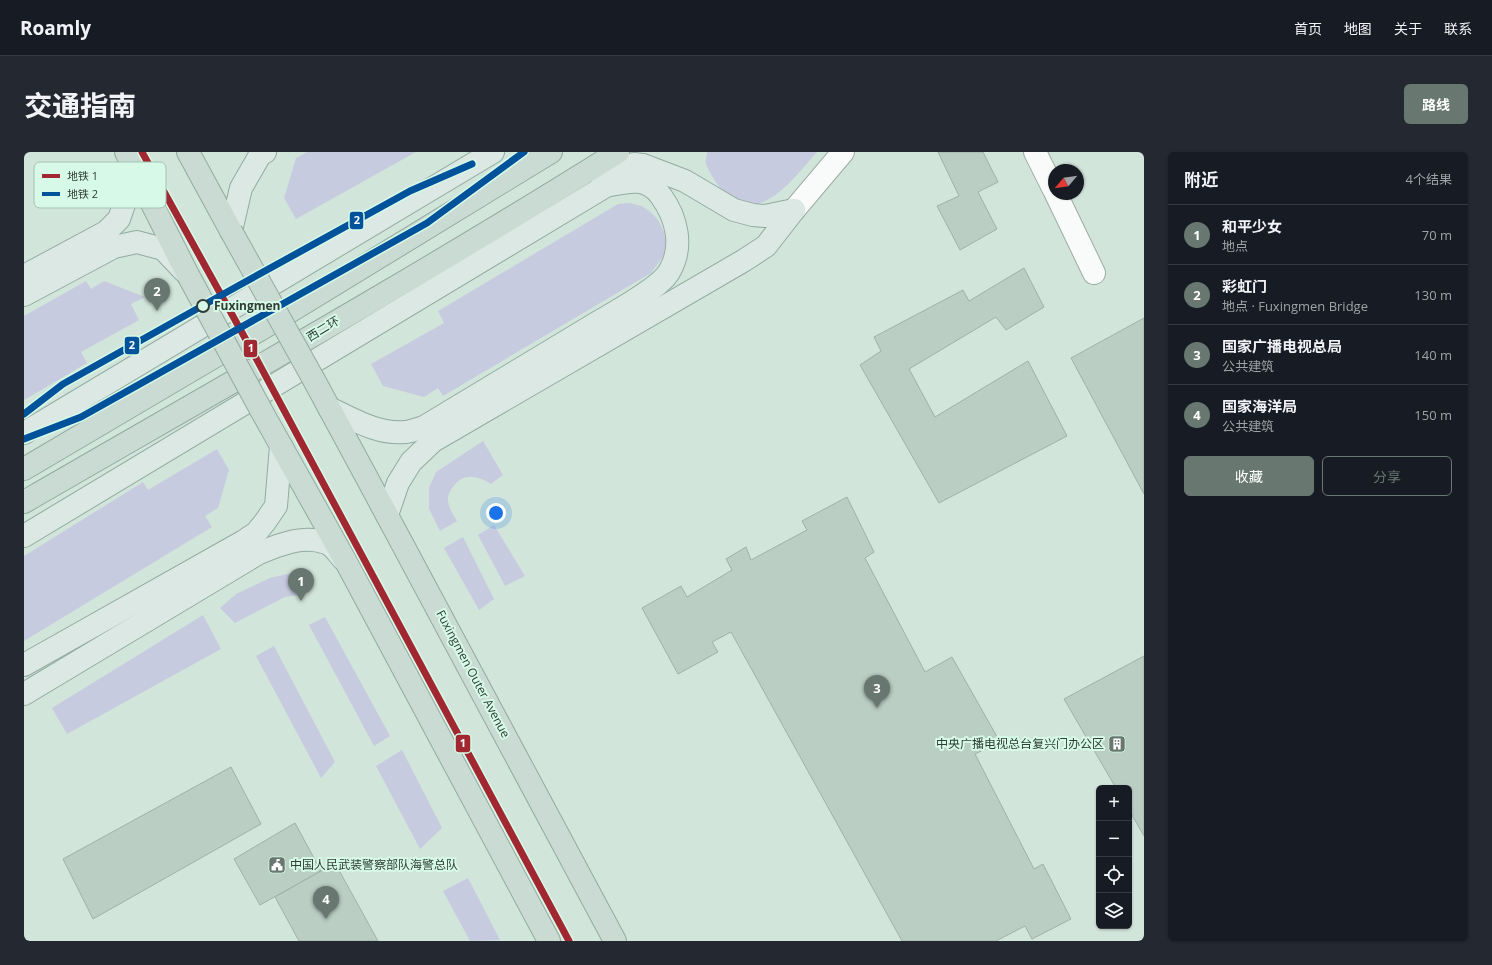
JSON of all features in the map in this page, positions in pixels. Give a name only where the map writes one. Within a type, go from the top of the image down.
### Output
[{"type":"highway","name":"Fuxingmen Outer Avenue","points":[[188,152],[388,515],[615,941]]},
{"type":"highway","points":[[24,469],[263,328],[551,152]]},
{"type":"highway","name":"西二环","points":[[24,502],[288,350],[543,200],[618,152]]},
{"type":"highway","points":[[155,208],[188,275],[345,560],[549,941]]},
{"type":"main road","points":[[232,232],[241,188],[260,155],[265,152]]},
{"type":"main road","points":[[24,433],[493,152]]},
{"type":"main road","points":[[543,200],[591,178],[634,164],[643,165],[671,175],[699,189],[734,210],[753,215],[765,216],[794,210]]},
{"type":"main road","points":[[24,536],[606,186],[628,181],[640,181],[655,188],[666,204],[678,236],[675,260],[668,273],[649,290],[610,315],[424,427],[406,432],[390,432],[363,425],[329,408]]},
{"type":"main road","points":[[24,276],[106,232],[119,219],[123,208]]},
{"type":"main road","points":[[388,515],[398,483],[411,462],[433,441],[743,261],[766,246],[794,210]]},
{"type":"main road","points":[[24,295],[114,247],[137,242],[163,249],[188,275]]},
{"type":"main road","points":[[24,665],[256,533],[276,506],[281,446]]},
{"type":"main road","points":[[24,694],[259,553],[294,541],[314,540],[327,543],[345,560]]},
{"type":"street","points":[[794,210],[843,152]]},
{"type":"street","points":[[1035,152],[1048,178]]},
{"type":"street","points":[[1059,200],[1094,273]]},
{"type":"shaded area","points":[[307,152],[416,152],[296,219],[284,198],[296,158]]},
{"type":"shaded area","points":[[707,152],[817,152],[797,175],[773,197],[760,203],[747,205],[734,200],[720,188],[706,164]]},
{"type":"shaded area","points":[[630,203],[641,206],[654,215],[659,221],[665,235],[665,250],[662,258],[651,273],[443,396],[438,388],[424,397],[383,386],[371,364],[444,323],[438,311],[618,204]]},
{"type":"shaded area","points":[[86,281],[91,289],[104,281],[145,297],[131,304],[139,320],[81,352],[87,363],[24,400],[24,316]]},
{"type":"shaded area","points":[[483,441],[503,475],[491,484],[476,477],[466,477],[457,482],[448,495],[448,499],[450,509],[457,521],[440,531],[429,509],[429,488],[436,472]]},
{"type":"shaded area","points":[[217,449],[229,470],[218,508],[205,516],[212,527],[24,641],[24,556],[143,482],[148,490]]},
{"type":"shaded area","points":[[494,525],[525,576],[505,586],[478,535]]},
{"type":"shaded area","points":[[463,537],[494,599],[479,610],[444,548]]},
{"type":"shaded area","points":[[292,573],[304,584],[298,595],[285,597],[235,623],[220,608],[236,594],[270,578]]},
{"type":"shaded area","points":[[203,615],[221,649],[67,734],[52,708]]},
{"type":"shaded area","points":[[325,617],[390,736],[374,746],[309,625]]},
{"type":"shaded area","points":[[274,646],[335,762],[321,778],[256,656]]},
{"type":"shaded area","points":[[402,750],[442,828],[420,849],[376,766]]},
{"type":"shaded area","points":[[468,878],[500,940],[470,941],[443,891]]},
{"type":"building","points":[[938,152],[983,152],[998,182],[978,192],[997,229],[960,250],[937,206],[959,196]]},
{"type":"building","points":[[1024,268],[1044,307],[1006,330],[996,317],[909,369],[935,417],[1028,361],[1067,436],[939,503],[860,365],[881,351],[874,337],[963,290],[969,301]]},
{"type":"building","points":[[1144,318],[1144,494],[1071,358]]},
{"type":"building","points":[[847,497],[874,552],[865,558],[925,672],[952,657],[1000,742],[975,754],[1034,869],[1043,864],[1071,919],[1032,939],[1025,926],[996,941],[902,941],[731,632],[712,642],[718,652],[678,674],[642,608],[681,586],[687,597],[732,570],[726,559],[746,547],[751,560],[807,530],[802,521]]},
{"type":"building","name":"中央广播电视总台复兴门办公区","points":[[1144,656],[1144,836],[1132,815],[1132,785],[1114,785],[1064,699]]},
{"type":"building","points":[[231,767],[261,824],[93,919],[63,859]]},
{"type":"building","name":"中国人民武装警察部队海警总队","points":[[295,823],[321,871],[260,905],[234,859]]},
{"type":"building","points":[[335,863],[378,941],[299,941],[275,897]]},
{"type":"metro line","name":"1","points":[[142,152],[148,162]]},
{"type":"metro line","name":"2","points":[[24,439],[81,417],[427,223],[524,152]]},
{"type":"metro line","name":"2","points":[[24,414],[63,384],[236,287],[410,191],[472,164]]},
{"type":"metro line","name":"1","points":[[166,195],[250,347],[569,941]]},
{"type":"place","name":"Fuxingmen","points":[[203,306]]},
{"type":"place","name":"彩虹门","points":[[157,311]]},
{"type":"place","name":"和平少女","points":[[301,601]]},
{"type":"place","name":"国家广播电视总局","points":[[877,708]]},
{"type":"place","name":"中央广播电视总台复兴门办公区","points":[[1117,744]]},
{"type":"place","name":"中国人民武装警察部队海警总队","points":[[277,865]]},
{"type":"place","name":"国家海洋局","points":[[326,919]]}]
